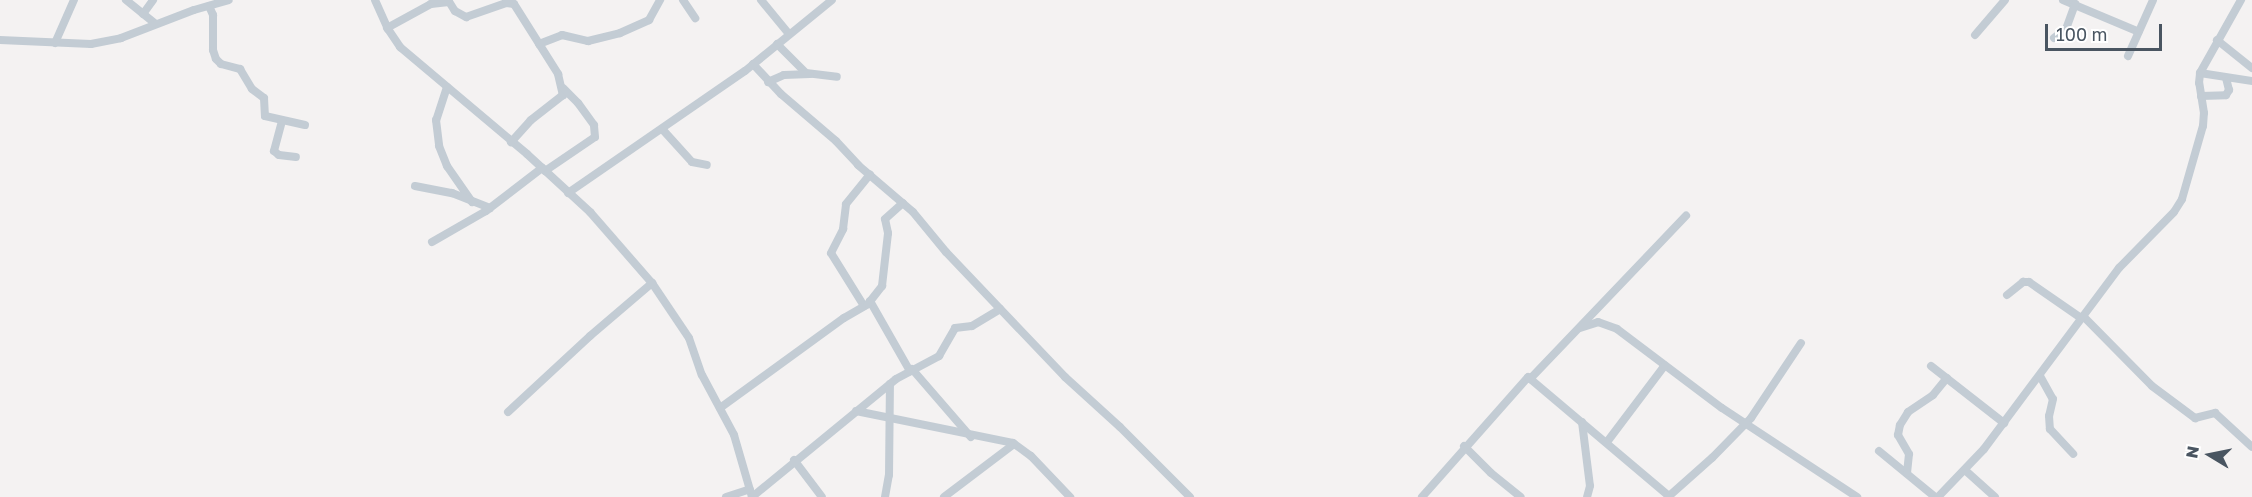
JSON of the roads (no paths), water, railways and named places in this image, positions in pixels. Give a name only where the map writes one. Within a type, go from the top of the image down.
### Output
[{"type":"street","points":[[55,43],[74,0]]},
{"type":"street","points":[[126,0],[156,24]]},
{"type":"street","points":[[143,14],[153,0]]},
{"type":"street","points":[[0,40],[91,44],[121,38],[205,4],[229,0]]},
{"type":"street","points":[[375,0],[387,28],[413,60],[543,169],[652,283],[689,338],[702,375],[734,435],[751,494]]},
{"type":"street","points":[[539,44],[562,35],[588,41],[620,33],[649,20],[660,0]]},
{"type":"street","points":[[761,0],[789,34]]},
{"type":"street","points":[[568,193],[663,130],[753,64],[823,3],[832,0]]},
{"type":"street","points":[[1975,34],[2005,0]]},
{"type":"street","points":[[2062,0],[2139,32]]},
{"type":"street","points":[[2128,56],[2153,0]]},
{"type":"street","points":[[1879,451],[1937,497],[1966,471],[2040,376],[2119,268],[2174,212],[2182,199],[2203,126],[2200,73],[2241,0]]},
{"type":"street","points":[[387,28],[431,4],[448,1],[455,11],[466,17],[510,2],[514,4],[558,74],[563,95],[531,120],[511,142]]},
{"type":"street","points":[[686,1],[695,18]]},
{"type":"street","points":[[205,4],[213,15],[211,34],[216,59],[240,69],[252,89],[266,99],[265,116],[305,125]]},
{"type":"street","points":[[2054,38],[2066,29],[2074,4]]},
{"type":"street","points":[[2217,40],[2252,69]]},
{"type":"street","points":[[777,44],[799,68],[810,74]]},
{"type":"street","points":[[753,64],[768,82],[903,203],[1065,377],[1120,427],[1190,497]]},
{"type":"street","points":[[2200,73],[2252,81]]},
{"type":"street","points":[[768,82],[784,75],[810,74],[837,77]]},
{"type":"street","points":[[2201,96],[2226,95],[2229,90],[2226,78]]},
{"type":"street","points":[[447,87],[436,120],[439,146],[447,166],[472,202]]},
{"type":"street","points":[[432,242],[490,208],[543,169],[595,137],[594,125],[578,103],[563,88]]},
{"type":"street","points":[[282,121],[274,152],[296,157]]},
{"type":"street","points":[[663,130],[692,162],[707,165]]},
{"type":"street","points":[[870,174],[846,204],[843,229],[831,253],[911,370],[971,437]]},
{"type":"street","points":[[415,186],[452,193],[490,208]]},
{"type":"street","points":[[720,408],[867,304],[882,286],[888,233],[885,219],[903,203]]},
{"type":"street","points":[[1422,497],[1464,446],[1528,377],[1530,379],[1686,216]]},
{"type":"street","points":[[2007,295],[2021,284],[2029,282],[2082,317],[2152,387],[2194,418],[2215,413],[2252,447]]},
{"type":"street","points":[[508,412],[590,336],[652,283]]},
{"type":"street","points":[[726,497],[751,494],[890,384],[939,356],[955,328],[972,326],[1000,309]]},
{"type":"street","points":[[1580,328],[1598,321],[1607,324],[1722,408],[1857,497]]},
{"type":"street","points":[[1530,379],[1669,496],[1746,422],[1801,343]]},
{"type":"street","points":[[1606,442],[1665,365]]},
{"type":"street","points":[[1931,366],[2004,423]]},
{"type":"street","points":[[2040,376],[2053,399],[2049,416],[2050,429],[2073,454]]},
{"type":"street","points":[[1907,473],[1909,454],[1898,435],[1900,425],[1908,412],[1933,395],[1947,378]]},
{"type":"street","points":[[885,497],[889,475],[890,384]]},
{"type":"street","points":[[856,411],[891,417],[971,437],[1014,444],[1031,456],[1070,497]]},
{"type":"street","points":[[1582,422],[1590,486],[1587,497]]},
{"type":"street","points":[[944,497],[1014,444]]},
{"type":"street","points":[[1464,446],[1478,462],[1521,497]]},
{"type":"street","points":[[795,460],[822,497]]},
{"type":"street","points":[[1966,471],[1995,497]]}]
